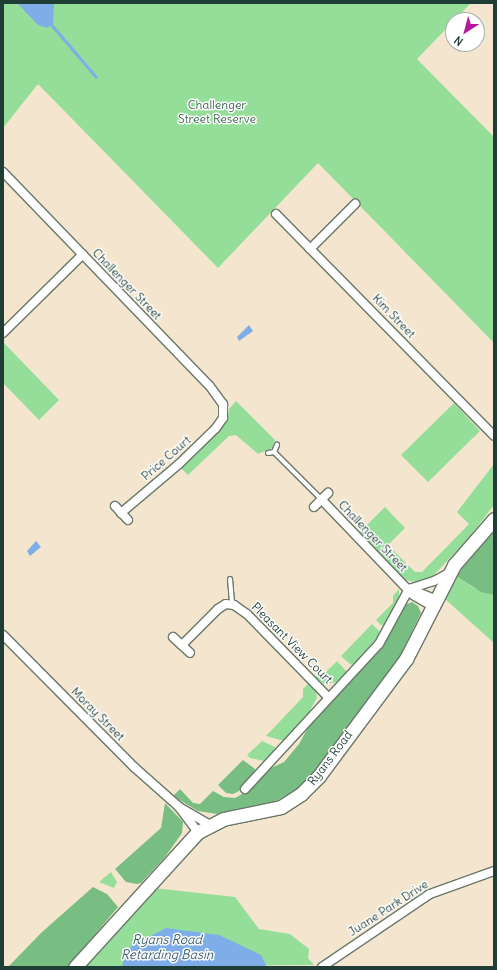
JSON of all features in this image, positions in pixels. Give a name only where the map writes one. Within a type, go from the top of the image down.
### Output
[{"type":"main road","name":"Ryans Road","points":[[75,967],[198,832],[223,819],[281,806],[310,786],[406,659],[450,572],[464,552],[494,519]]},
{"type":"street","name":"Challenger Street","points":[[3,172],[215,392],[223,404],[223,418]]},
{"type":"street","points":[[310,249],[355,204]]},
{"type":"street","name":"Kim Street","points":[[276,214],[494,436]]},
{"type":"street","points":[[3,333],[83,254]]},
{"type":"street","name":"Price Court","points":[[121,513],[185,458],[216,428],[223,418]]},
{"type":"street","name":"Challenger Street","points":[[314,507],[328,493]]},
{"type":"street","name":"Challenger Street","points":[[321,499],[409,589],[413,595],[435,603]]},
{"type":"street","points":[[115,506],[128,520]]},
{"type":"street","name":"Challenger Street","points":[[409,589],[434,581],[450,572]]},
{"type":"street","points":[[245,789],[328,697],[379,644],[409,589]]},
{"type":"street","name":"Pleasant View Court","points":[[182,645],[218,609],[232,604],[241,608],[328,697]]},
{"type":"street","name":"Moray Street","points":[[3,635],[134,767],[179,807],[198,832]]},
{"type":"street","points":[[173,637],[190,653]]},
{"type":"street","name":"Moray Street","points":[[179,807],[210,825]]},
{"type":"street","name":"Juane Park Drive","points":[[322,967],[430,894],[494,871]]},
{"type":"lane","points":[[268,453],[274,452],[277,445]]},
{"type":"lane","name":"Challenger Street","points":[[274,452],[321,499]]},
{"type":"lane","points":[[230,579],[232,604]]},
{"type":"green space","name":"Challenger Street Reserve","points":[[3,3],[471,3],[462,12],[445,12],[445,30],[417,59],[494,137],[494,343],[318,163],[218,268],[38,84],[3,128]]},
{"type":"green space","points":[[3,342],[59,400],[39,420],[3,383]]},
{"type":"green space","points":[[236,401],[275,440],[272,448],[258,454],[236,435],[229,436],[188,475],[181,468],[220,428],[227,418],[229,409]]},
{"type":"green space","points":[[454,403],[480,431],[428,482],[401,455]]},
{"type":"green space","points":[[494,464],[494,505],[467,540],[431,578],[416,582],[405,580],[359,533],[385,507],[405,528],[388,545],[415,572],[422,572],[469,524],[457,512]]},
{"type":"green space","points":[[494,529],[494,595],[481,592],[456,576]]},
{"type":"green space","points":[[456,576],[474,588],[494,595],[494,643],[445,599]]},
{"type":"green space","points":[[399,589],[399,600],[385,626],[381,625],[376,620],[393,603],[393,596]]},
{"type":"green space","points":[[412,602],[418,606],[421,613],[398,660],[321,765],[296,790],[272,803],[217,814],[198,811],[173,796],[180,789],[193,803],[200,804],[213,791],[224,797],[235,798],[244,793],[269,769],[284,762],[299,744],[310,724],[382,647],[405,605]]},
{"type":"green space","points":[[372,624],[381,633],[353,665],[350,664],[341,656]]},
{"type":"green space","points":[[337,661],[347,672],[337,682],[324,684],[315,677],[319,673],[325,673]]},
{"type":"green space","points":[[309,683],[316,691],[317,698],[306,717],[284,741],[266,736],[303,697],[303,689]]},
{"type":"green space","points":[[262,741],[275,747],[274,752],[264,761],[250,758],[247,755]]},
{"type":"green space","points":[[243,760],[255,769],[255,773],[239,791],[233,794],[226,793],[218,785]]},
{"type":"green space","points":[[165,803],[183,822],[182,833],[165,857],[141,883],[137,884],[126,882],[115,869],[161,828]]},
{"type":"green space","points":[[111,872],[117,882],[114,888],[99,882]]},
{"type":"green space","points":[[93,887],[107,894],[118,907],[68,967],[8,967],[41,933]]},
{"type":"green space","points":[[154,888],[235,897],[259,929],[290,934],[309,949],[308,958],[314,965],[84,967]]},
{"type":"water","points":[[17,3],[54,3],[53,24],[47,28],[38,25]]},
{"type":"water","points":[[249,325],[253,331],[239,341],[237,337]]},
{"type":"water","points":[[36,541],[41,547],[30,556],[27,551]]},
{"type":"water","name":"Ryans Road Retarding Basin","points":[[166,928],[219,935],[261,955],[266,965],[265,967],[122,967],[125,954],[133,945]]},
{"type":"waterway","points":[[49,22],[96,77]]}]
